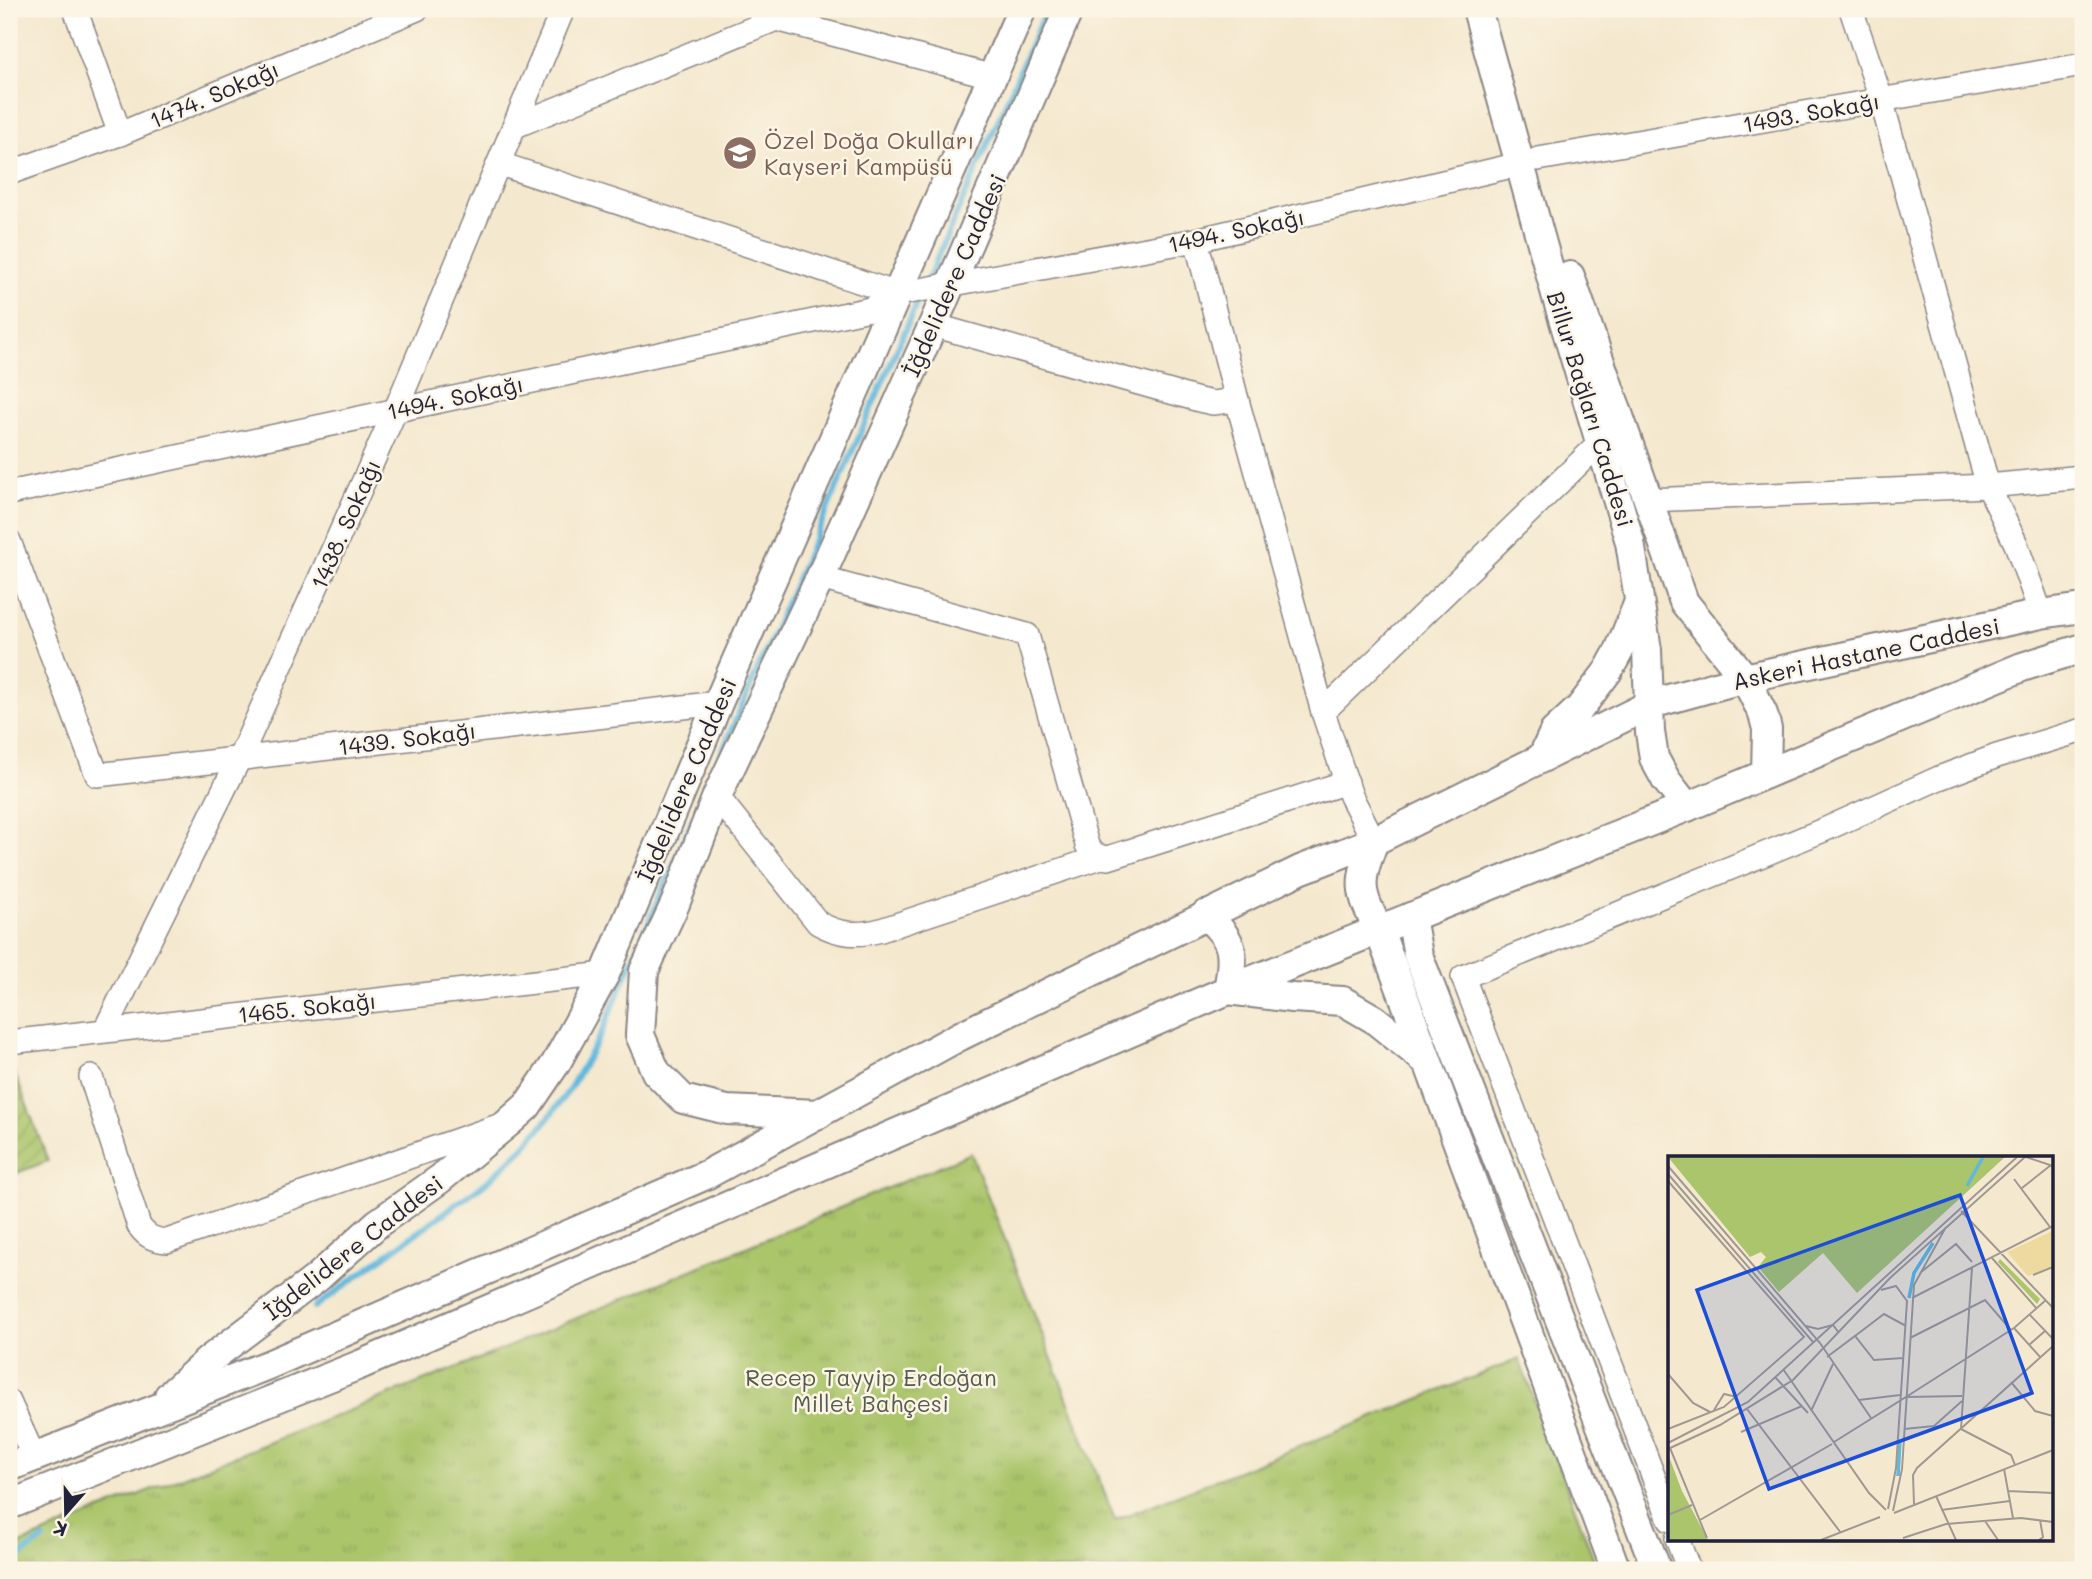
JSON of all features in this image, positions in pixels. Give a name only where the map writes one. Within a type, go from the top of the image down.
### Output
[{"type":"street","points":[[75,9],[120,134]]},
{"type":"street","name":"1474. Sokağı","points":[[9,173],[120,134],[417,9]]},
{"type":"street","name":"1438. Sokağı","points":[[105,1030],[240,757],[396,409],[563,9]]},
{"type":"street","name":"İğdelidere Caddesi","points":[[157,1407],[209,1360],[317,1278],[378,1223],[440,1179],[508,1123],[527,1106],[545,1080],[605,974],[718,703],[902,293],[1022,9]]},
{"type":"street","name":"İğdelidere Caddesi","points":[[822,1114],[727,1110],[683,1099],[656,1072],[640,1035],[644,971],[675,904],[717,796],[820,578],[933,325],[939,288],[1069,9]]},
{"type":"street","name":"Billur Bağları Caddesi","points":[[1477,9],[1684,602],[1745,678],[1760,707],[1767,729],[1766,774]]},
{"type":"street","name":"Billur Bağları Caddesi","points":[[1496,9],[1557,299],[1602,441],[1630,542],[1647,650],[1651,745],[1654,758],[1666,780],[1687,807]]},
{"type":"street","points":[[1851,9],[1881,99],[1988,486],[2016,544],[2041,614]]},
{"type":"street","points":[[515,126],[776,19],[994,76]]},
{"type":"street","name":"1493. Sokağı","points":[[1529,161],[2083,65]]},
{"type":"street","name":"1494. Sokağı","points":[[9,493],[870,309],[902,293],[1196,240],[1529,161]]},
{"type":"street","points":[[500,164],[902,293]]},
{"type":"street","points":[[1196,240],[1237,400],[1324,712],[1351,796],[1374,841],[1362,877],[1362,890],[1368,910],[1379,930],[1616,1570]]},
{"type":"street","points":[[933,325],[1199,400],[1237,400]]},
{"type":"street","points":[[1324,712],[1602,441]]},
{"type":"street","points":[[1648,500],[1988,486],[2083,477]]},
{"type":"street","name":"1439. Sokağı","points":[[9,541],[97,775],[718,703]]},
{"type":"street","points":[[820,578],[1027,635],[1087,845],[1090,851],[1101,858]]},
{"type":"street","points":[[1543,756],[1554,732],[1580,708],[1608,671],[1628,632],[1639,601]]},
{"type":"street","name":"Askeri Hastane Caddesi","points":[[21,1462],[268,1365],[695,1180],[822,1114],[960,1036],[1300,870],[1374,841],[1651,704],[1745,678],[2041,614],[2083,608]]},
{"type":"street","points":[[9,1505],[362,1364],[1228,990],[1687,807],[2022,667],[2083,648]]},
{"type":"street","points":[[1668,1515],[1463,977],[1826,828],[1939,778],[1997,756],[2083,730]]},
{"type":"street","points":[[717,796],[818,923],[841,933],[855,935],[881,930],[1347,782]]},
{"type":"street","points":[[1205,915],[1225,934],[1231,945],[1233,956],[1228,990]]},
{"type":"street","points":[[1411,917],[1418,955],[1657,1570]]},
{"type":"street","name":"1465. Sokağı","points":[[9,1042],[605,974]]},
{"type":"street","points":[[1228,990],[1343,1001],[1374,1019],[1426,1061]]},
{"type":"street","points":[[90,1077],[139,1226],[146,1236],[157,1240],[167,1241],[508,1123]]},
{"type":"street","points":[[9,1402],[21,1462]]},
{"type":"street","points":[[1677,1540],[1689,1570]]},
{"type":"green space","points":[[9,1058],[48,1161],[9,1176]]},
{"type":"green space","name":"Recep Tayyip Erdoğan Millet Bahçesi","points":[[971,1153],[1115,1520],[1519,1359],[1598,1570],[9,1570],[9,1549],[486,1356]]},
{"type":"waterway","points":[[926,283],[1046,9]]},
{"type":"waterway","points":[[718,761],[920,296]]},
{"type":"waterway","points":[[315,1307],[488,1181],[523,1148],[547,1120],[569,1090],[600,1036],[693,819]]},
{"type":"waterway","points":[[9,1564],[44,1539]]},
{"type":"place","name":"Özel Doğa Okulları Kayseri Kampüsü","points":[[740,153]]}]
